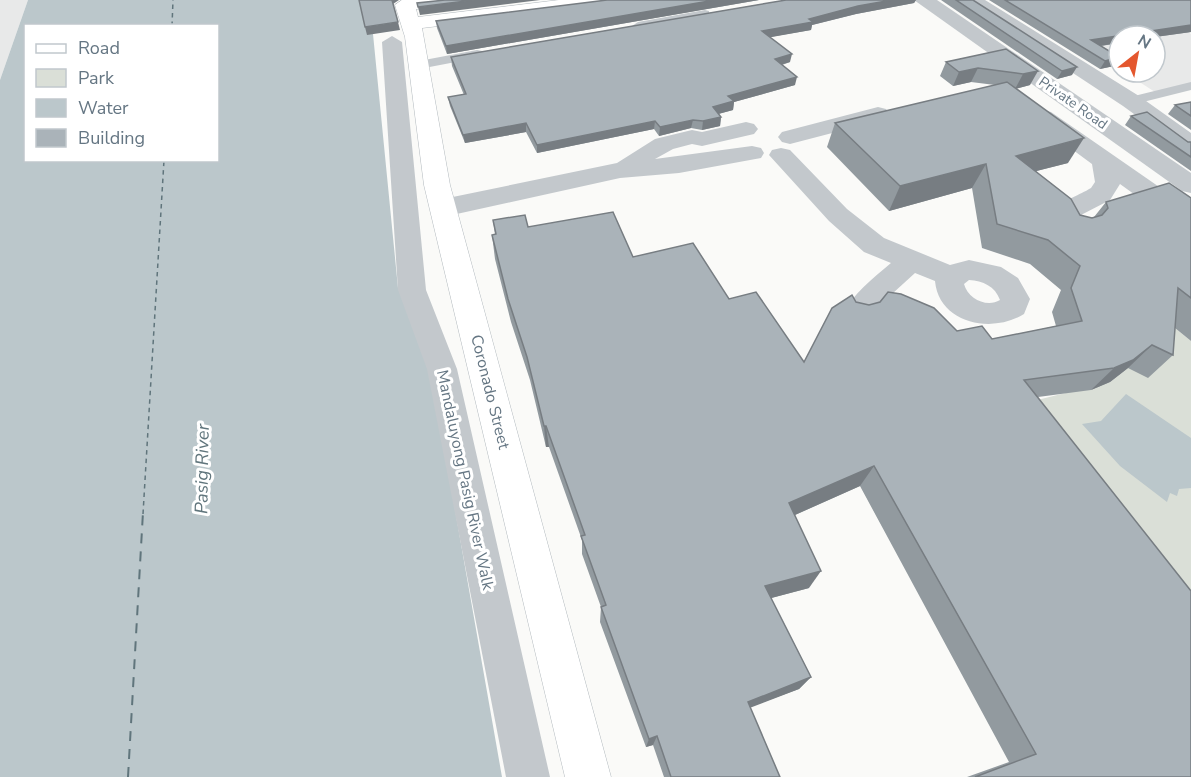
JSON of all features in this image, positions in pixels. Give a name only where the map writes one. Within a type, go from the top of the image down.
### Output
[{"type":"main road","points":[[403,24],[445,0]]},
{"type":"main road","points":[[403,24],[607,0]]},
{"type":"main road","name":"Coronado Street","points":[[403,24],[419,65],[433,169],[588,777]]},
{"type":"street","name":"Private Road","points":[[924,0],[1191,185]]},
{"type":"street","points":[[972,0],[1131,101],[1191,144]]},
{"type":"street","name":"Mandaluyong Pasig River Walk","points":[[403,24],[412,290],[442,369],[528,777]]},
{"type":"street","points":[[1026,105],[1191,222]]},
{"type":"street","points":[[620,170],[683,172],[712,166],[720,159],[752,153],[770,156],[785,146],[904,108]]},
{"type":"street","points":[[443,208],[620,170],[668,151],[698,144],[702,139],[746,129],[773,127],[838,215],[874,245],[910,262],[952,277]]},
{"type":"street","points":[[746,129],[741,133],[740,144],[752,153]]},
{"type":"street","points":[[1073,231],[1068,222],[1068,211],[1081,202],[1099,197],[1108,188],[1110,177],[1104,160]]},
{"type":"street","points":[[856,315],[871,296],[910,262]]},
{"type":"lane","points":[[626,28],[716,12]]},
{"type":"lane","points":[[419,65],[488,52]]},
{"type":"lane","points":[[1131,101],[1191,86]]},
{"type":"shaded area","points":[[0,0],[28,0],[0,80]]},
{"type":"shaded area","points":[[1009,0],[1138,0],[1191,34],[1191,84],[1155,92],[1143,84],[1167,84],[1167,24],[1107,24],[1107,61]]},
{"type":"green space","points":[[1170,324],[1191,341],[1191,651],[1064,480],[882,526],[804,382],[1009,407],[1110,382]]},
{"type":"water","name":"Pasig River","points":[[28,0],[365,0],[373,34],[398,288],[429,362],[502,777],[0,777],[0,80]]},
{"type":"water","points":[[1126,394],[1191,438],[1191,488],[1179,489],[1177,496],[1170,493],[1167,502],[1120,466],[1082,424],[1101,421]]},
{"type":"building","points":[[359,0],[392,0],[398,22],[365,27]]},
{"type":"building","points":[[474,0],[418,7],[417,3]]},
{"type":"building","points":[[607,0],[715,0],[446,46],[436,21]]},
{"type":"building","points":[[786,0],[892,0],[809,19],[813,22],[762,31],[792,54],[775,59],[797,77],[728,96],[734,101],[713,107],[721,117],[703,121],[693,120],[660,127],[655,121],[537,145],[526,123],[463,135],[448,97],[466,94],[451,57]]},
{"type":"building","points":[[956,0],[973,0],[1077,67],[1062,71]]},
{"type":"building","points":[[1005,0],[1191,0],[1191,25],[1167,29],[1167,24],[1107,24],[1107,38],[1091,40],[1107,50],[1107,60]]},
{"type":"building","points":[[1006,49],[1038,71],[1023,74],[978,68],[959,72],[946,62]]},
{"type":"building","points":[[1007,82],[1084,138],[1016,156],[1071,199],[1080,215],[1092,218],[1102,215],[1108,208],[1106,202],[1169,183],[1191,198],[1191,298],[1178,288],[1173,355],[1152,345],[1133,360],[1114,368],[1024,380],[1191,591],[1191,777],[975,777],[1036,754],[874,466],[789,503],[821,571],[765,586],[811,677],[748,702],[780,777],[671,777],[657,736],[649,739],[601,607],[606,605],[581,536],[585,535],[546,426],[544,426],[527,357],[508,299],[492,235],[496,234],[493,220],[525,215],[528,227],[613,212],[633,257],[693,243],[729,299],[756,292],[804,362],[832,308],[852,295],[856,302],[869,305],[880,302],[888,292],[901,294],[934,308],[957,331],[982,326],[992,339],[1082,321],[1071,288],[1080,266],[1048,240],[997,224],[986,164],[900,186],[835,123]]},
{"type":"building","points":[[1191,102],[1191,116],[1175,105]]},
{"type":"building","points":[[1147,112],[1191,142],[1191,157],[1131,116]]},
{"type":"ferry route","points":[[172,24],[173,0]]},
{"type":"ferry route","points":[[143,514],[164,162]]},
{"type":"ferry route","points":[[128,777],[143,512]]}]
